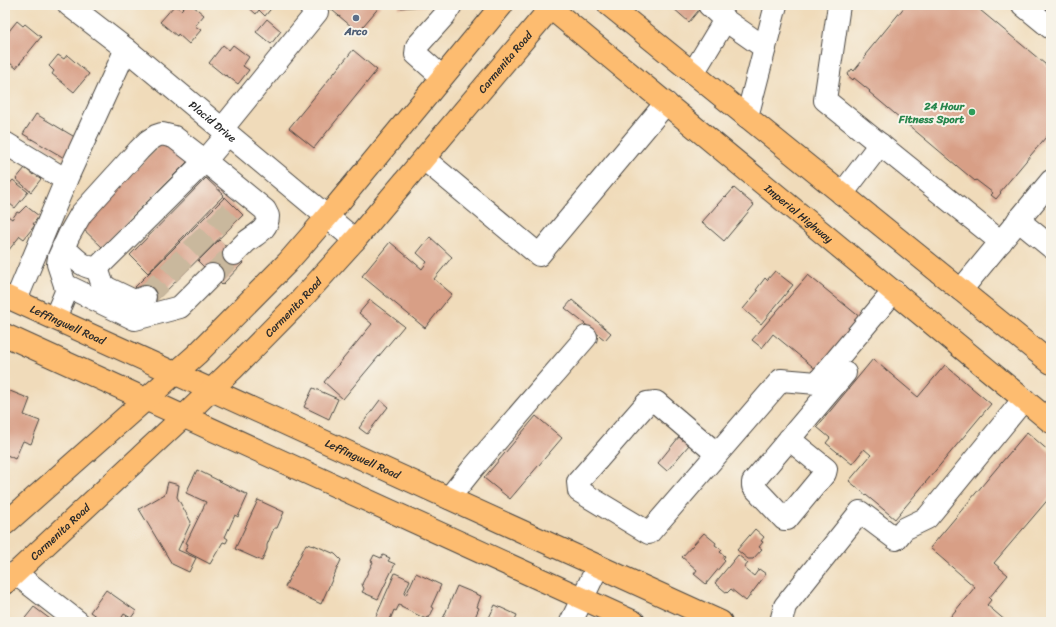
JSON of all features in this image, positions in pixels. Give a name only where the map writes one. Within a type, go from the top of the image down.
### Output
[{"type":"main road","points":[[5,524],[146,400],[265,286],[327,217],[502,5]]},
{"type":"main road","points":[[609,5],[1051,363]]},
{"type":"main road","name":"Imperial Highway","points":[[550,6],[1051,422]]},
{"type":"main road","name":"Carmenita Road","points":[[10,578],[212,390],[298,303],[355,240],[424,159],[550,6]]},
{"type":"main road","name":"Leffingwell Road","points":[[10,298],[721,622]]},
{"type":"main road","points":[[5,336],[634,622]]},
{"type":"street","name":"Placid Drive","points":[[69,5],[126,49],[355,240]]},
{"type":"street","points":[[63,247],[85,266],[97,268],[205,161],[225,131],[317,12],[309,5]]},
{"type":"street","points":[[442,77],[416,54],[417,46],[444,16],[451,5]]},
{"type":"street","points":[[708,5],[765,48]]},
{"type":"street","points":[[747,117],[776,5]]},
{"type":"street","points":[[839,5],[825,100],[1001,242]]},
{"type":"street","points":[[1023,5],[1051,28]]},
{"type":"street","points":[[693,73],[726,20]]},
{"type":"street","points":[[10,298],[126,49]]},
{"type":"street","points":[[424,159],[538,255],[666,103]]},
{"type":"street","points":[[55,318],[66,292],[58,264],[58,257],[81,214],[139,150],[148,141],[156,136],[162,134],[174,137],[205,161],[243,203],[265,210],[268,216],[267,225],[234,254]]},
{"type":"street","points":[[5,143],[66,180]]},
{"type":"street","points":[[842,194],[880,144]]},
{"type":"street","points":[[961,290],[1051,181]]},
{"type":"street","points":[[1018,220],[1051,247]]},
{"type":"street","points":[[97,268],[102,283],[106,288],[132,300],[145,297]]},
{"type":"street","points":[[65,285],[134,319],[180,307],[212,275]]},
{"type":"street","points":[[789,439],[900,296]]},
{"type":"street","points":[[717,454],[656,402],[647,403],[578,482],[579,491],[649,533],[781,380],[817,383],[900,296]]},
{"type":"street","points":[[449,498],[586,337]]},
{"type":"street","points":[[780,622],[785,606],[860,512],[896,539],[904,529],[927,518],[1024,399]]},
{"type":"street","points":[[571,622],[598,566]]},
{"type":"street","points":[[10,578],[78,622]]},
{"type":"building","points":[[175,5],[181,10],[186,5],[192,5],[204,15],[195,26],[201,30],[189,44],[178,34],[177,36],[160,22]]},
{"type":"building","points":[[246,5],[274,5],[265,16],[259,10],[256,14]]},
{"type":"building","name":"Arco","points":[[326,5],[381,5],[358,32]]},
{"type":"building","points":[[399,5],[426,5],[426,6],[399,8]]},
{"type":"building","points":[[675,5],[703,5],[689,22],[673,8]]},
{"type":"building","name":"24 Hour Fitness Sport","points":[[906,5],[974,5],[1051,69],[1051,131],[1000,192],[1001,193],[996,199],[991,195],[993,193],[976,180],[975,181],[854,78],[853,80],[847,75],[852,69],[854,71],[866,56],[865,55]]},
{"type":"building","points":[[267,19],[281,31],[271,44],[256,32]]},
{"type":"building","points":[[17,21],[23,26],[25,24],[41,37],[16,68],[5,59],[5,36]]},
{"type":"building","points":[[223,45],[229,50],[233,45],[249,57],[243,66],[249,70],[238,84],[209,63]]},
{"type":"building","points":[[353,50],[377,70],[314,148],[289,128]]},
{"type":"building","points":[[58,55],[64,59],[67,55],[89,74],[74,92],[52,74],[54,71],[49,66]]},
{"type":"building","points":[[36,114],[78,139],[66,159],[23,134]]},
{"type":"building","points":[[166,139],[188,161],[102,247],[80,226]]},
{"type":"building","points":[[25,168],[33,175],[35,173],[41,179],[31,192],[16,179]]},
{"type":"building","points":[[206,178],[224,195],[148,273],[130,255]]},
{"type":"building","points":[[13,180],[28,192],[15,208],[5,200],[5,189]]},
{"type":"building","points":[[734,188],[754,205],[724,241],[702,222]]},
{"type":"building","points":[[225,197],[243,215],[152,305],[135,287]]},
{"type":"building","points":[[26,206],[39,216],[33,224],[35,225],[24,239],[20,236],[8,251],[5,248],[5,214],[12,219],[17,212],[19,213]]},
{"type":"building","points":[[430,237],[452,257],[434,279],[452,294],[425,328],[362,276],[390,242],[422,269],[427,262],[417,253]]},
{"type":"building","points":[[219,240],[243,263],[222,285],[198,261]]},
{"type":"building","points":[[775,271],[793,285],[761,324],[743,309],[758,291],[756,290],[765,278],[767,280]]},
{"type":"building","points":[[808,275],[861,318],[818,371],[773,334],[762,348],[752,340]]},
{"type":"building","points":[[370,300],[404,326],[343,399],[324,382],[372,324],[359,313]]},
{"type":"building","points":[[572,300],[611,333],[605,340],[565,308]]},
{"type":"building","points":[[873,359],[918,397],[945,365],[991,404],[895,519],[849,481],[871,455],[864,449],[852,464],[826,443],[830,438],[817,427]]},
{"type":"building","points":[[313,388],[338,399],[329,419],[304,407]]},
{"type":"building","points":[[10,391],[30,399],[24,415],[40,421],[31,444],[23,441],[15,459],[5,454],[5,404]]},
{"type":"building","points":[[380,400],[388,407],[367,434],[359,428]]},
{"type":"building","points":[[536,416],[562,438],[510,499],[484,478]]},
{"type":"building","points":[[1027,432],[1051,453],[1051,496],[994,563],[1008,575],[989,598],[991,600],[987,605],[1007,622],[946,622],[975,587],[930,548]]},
{"type":"building","points":[[679,437],[689,445],[667,471],[658,463]]},
{"type":"building","points":[[197,470],[248,495],[238,517],[235,515],[225,537],[228,539],[226,543],[223,542],[210,564],[185,551],[188,544],[186,543],[206,502],[186,493]]},
{"type":"building","points":[[168,482],[179,485],[177,497],[191,522],[178,550],[196,558],[189,572],[172,564],[139,509],[165,494]]},
{"type":"building","points":[[258,500],[284,512],[277,528],[274,528],[262,561],[235,549]]},
{"type":"building","points":[[755,529],[764,537],[761,541],[763,542],[759,547],[762,549],[753,559],[748,559],[737,550]]},
{"type":"building","points":[[704,533],[716,543],[715,545],[722,550],[720,552],[725,556],[723,559],[725,561],[706,584],[694,574],[697,570],[682,557]]},
{"type":"building","points":[[306,544],[314,545],[335,554],[341,560],[321,604],[285,587]]},
{"type":"building","points":[[374,555],[381,558],[383,555],[390,558],[388,561],[395,564],[378,599],[362,592],[364,589],[362,584],[373,562],[371,561]]},
{"type":"building","points":[[738,555],[748,563],[744,568],[754,576],[759,569],[766,574],[746,601],[731,589],[727,593],[715,583]]},
{"type":"building","points":[[395,573],[410,580],[404,594],[406,595],[416,573],[441,585],[431,607],[434,608],[429,618],[427,617],[426,619],[399,605],[396,611],[394,610],[389,622],[374,621]]},
{"type":"building","points":[[457,586],[481,596],[477,607],[479,608],[473,622],[442,621]]},
{"type":"building","points":[[106,590],[136,611],[131,618],[124,614],[119,622],[104,622],[90,612]]},
{"type":"building","points":[[495,605],[517,615],[514,622],[487,622]]},
{"type":"building","points":[[34,607],[54,622],[22,622]]},
{"type":"tunnel","points":[[145,297],[235,207]]},
{"type":"tunnel","points":[[212,275],[234,254]]},
{"type":"place","name":"Arco","points":[[356,18]]},
{"type":"place","name":"24 Hour Fitness Sport","points":[[972,112]]}]
